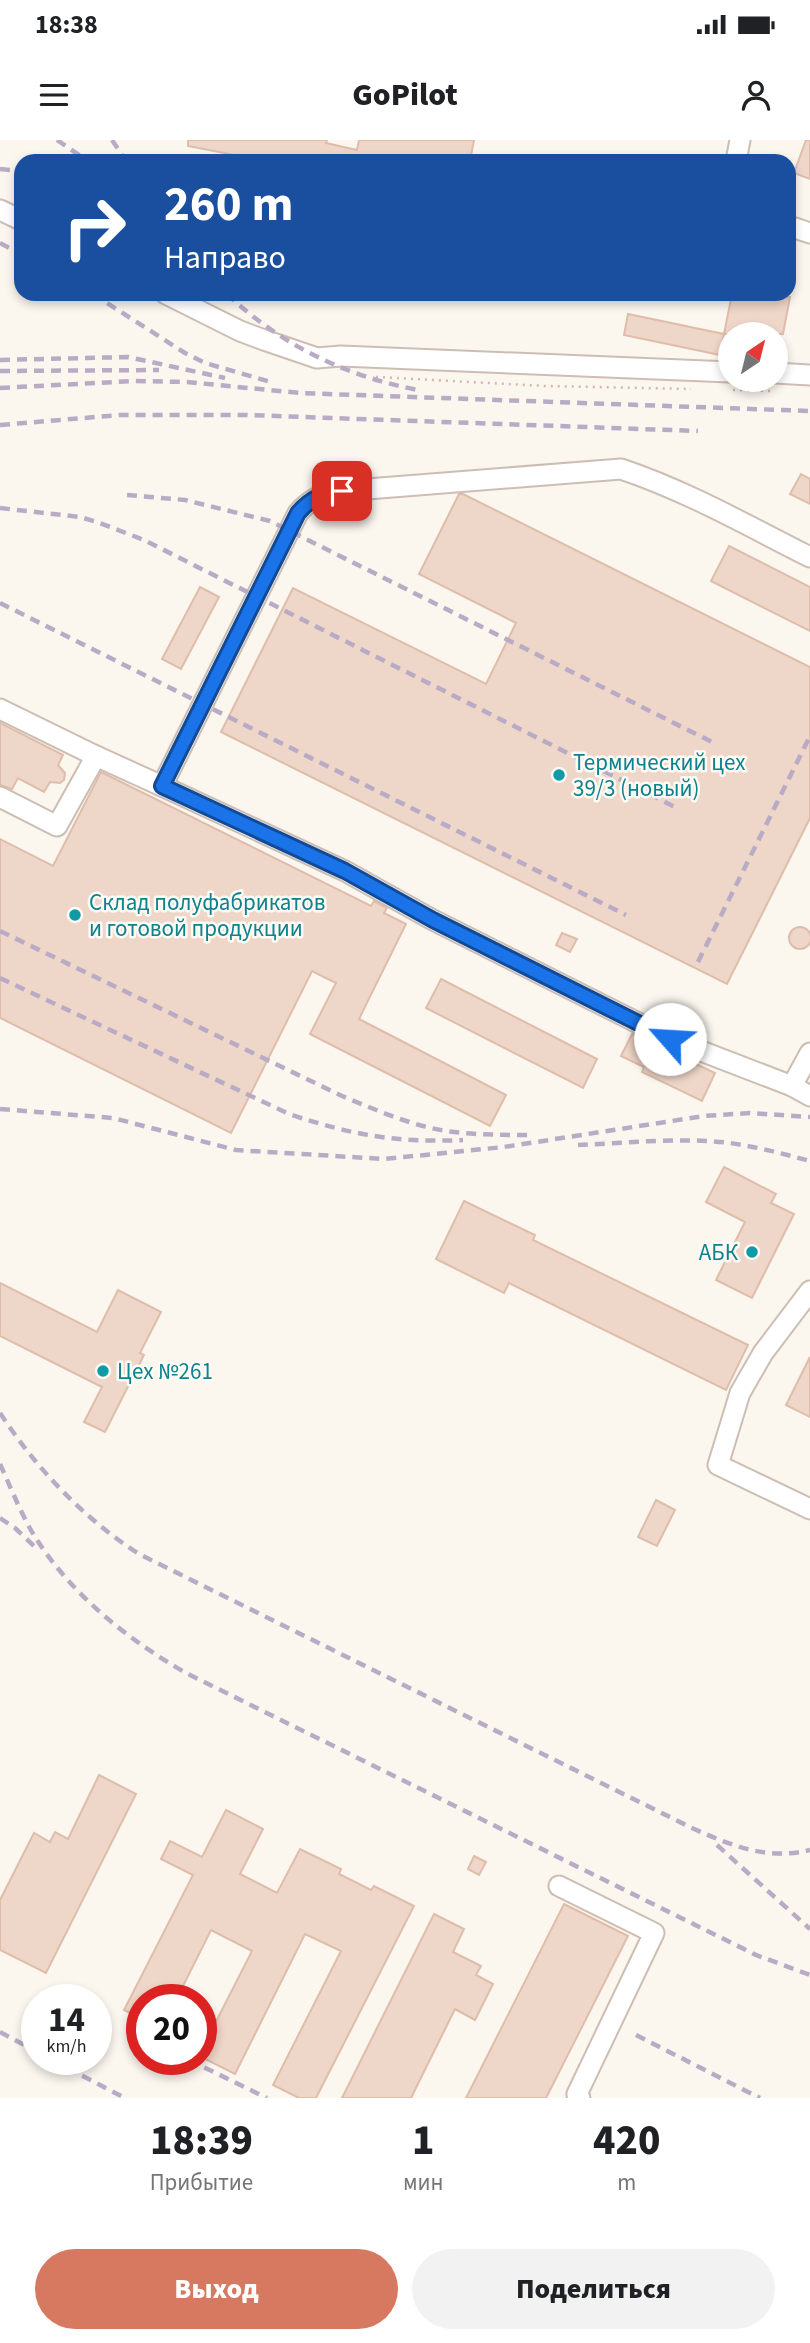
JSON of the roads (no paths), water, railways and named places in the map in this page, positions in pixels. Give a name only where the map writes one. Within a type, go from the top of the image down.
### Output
[{"type":"lane","points":[[180,301],[240,331],[317,358],[341,356],[718,380]]},
{"type":"lane","points":[[788,380],[810,375]]},
{"type":"lane","points":[[162,786],[298,513],[307,502],[321,494],[621,469],[701,502],[810,557]]},
{"type":"lane","points":[[0,709],[345,871],[433,920],[670,1039],[792,1086],[810,1096]]},
{"type":"lane","points":[[0,797],[57,826],[96,756]]},
{"type":"lane","points":[[792,1086],[810,1053]]},
{"type":"lane","points":[[810,1291],[763,1353],[740,1393],[718,1465],[810,1509]]},
{"type":"lane","points":[[559,1886],[654,1933],[577,2094],[580,2098]]},
{"type":"railway","points":[[57,140],[78,154]]},
{"type":"railway","points":[[112,140],[121,154]]},
{"type":"railway","points":[[0,169],[14,170]]},
{"type":"railway","points":[[0,243],[14,250]]},
{"type":"railway","points":[[104,301],[205,363],[271,382]]},
{"type":"railway","points":[[235,301],[269,329],[315,356],[365,376],[418,390]]},
{"type":"railway","points":[[0,360],[128,357],[225,378]]},
{"type":"railway","points":[[0,371],[159,370]]},
{"type":"railway","points":[[0,388],[135,381],[187,382],[300,393],[810,411]]},
{"type":"railway","points":[[0,425],[120,415],[247,415],[698,431]]},
{"type":"railway","points":[[127,495],[185,500],[270,521],[712,742]]},
{"type":"railway","points":[[0,508],[80,517],[144,540],[677,808]]},
{"type":"railway","points":[[0,603],[626,915]]},
{"type":"railway","points":[[698,962],[810,736]]},
{"type":"railway","points":[[0,931],[380,1112],[446,1131],[534,1135]]},
{"type":"railway","points":[[0,978],[289,1114],[374,1136],[416,1140],[463,1140]]},
{"type":"railway","points":[[0,1109],[113,1118],[236,1150],[384,1159],[504,1147],[704,1116],[750,1113],[810,1117]]},
{"type":"railway","points":[[578,1145],[712,1141],[810,1161]]},
{"type":"railway","points":[[0,1413],[29,1453],[62,1491],[99,1525],[139,1554],[692,1828],[749,1850],[779,1854],[810,1850]]},
{"type":"railway","points":[[0,1464],[35,1537],[66,1578],[122,1631],[164,1660],[756,1955],[810,1975]]},
{"type":"railway","points":[[0,1518],[35,1547]]},
{"type":"railway","points":[[717,1845],[810,1929]]},
{"type":"railway","points":[[0,2032],[21,2043]]},
{"type":"railway","points":[[636,2035],[760,2098]]},
{"type":"railway","points":[[217,2074],[267,2098]]},
{"type":"railway","points":[[81,2075],[125,2098]]},
{"type":"place","name":"Термический цех 39/3 (новый)","points":[[559,775]]},
{"type":"place","name":"Склад полуфабрикатов и готовой продукции","points":[[75,915]]},
{"type":"place","name":"АБК","points":[[752,1252]]},
{"type":"place","name":"Цех №261","points":[[103,1371]]}]
